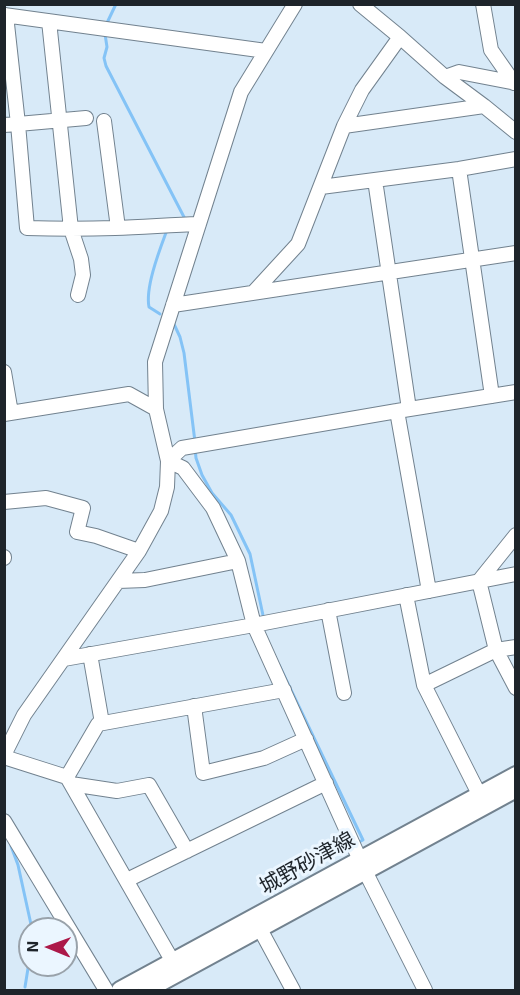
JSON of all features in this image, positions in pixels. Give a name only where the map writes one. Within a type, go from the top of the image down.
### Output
[{"type":"main road","name":"城野砂津線","points":[[147,990],[260,929],[479,794],[516,775]]},
{"type":"main road","name":"城野砂津線","points":[[120,990],[363,865],[514,794]]},
{"type":"street","points":[[187,851],[148,785],[117,791],[69,781],[4,756],[24,715],[139,551],[162,511],[167,487],[168,461],[156,409],[155,362],[241,92],[295,4]]},
{"type":"street","points":[[360,4],[445,78],[516,132]]},
{"type":"street","points":[[483,4],[491,50],[515,83]]},
{"type":"street","points":[[199,224],[118,228],[27,228],[11,125],[5,15],[266,51]]},
{"type":"street","points":[[49,21],[71,229],[81,259],[83,275],[78,295]]},
{"type":"street","points":[[253,293],[298,244],[344,126],[362,90],[400,37]]},
{"type":"street","points":[[445,78],[459,72],[515,83]]},
{"type":"street","points":[[344,126],[484,106]]},
{"type":"street","points":[[11,125],[86,118]]},
{"type":"street","points":[[104,121],[118,228]]},
{"type":"street","points":[[321,187],[516,159]]},
{"type":"street","points":[[459,169],[492,396]]},
{"type":"street","points":[[375,180],[388,271],[403,410],[429,591]]},
{"type":"street","points":[[173,305],[516,253]]},
{"type":"street","points":[[4,372],[8,413],[129,394],[156,409]]},
{"type":"street","points":[[168,461],[183,448],[516,392]]},
{"type":"street","points":[[168,461],[183,468],[213,508],[238,561],[254,625],[363,865],[426,990]]},
{"type":"street","points":[[4,502],[46,498],[83,508],[77,532],[139,551]]},
{"type":"street","points":[[479,581],[516,535]]},
{"type":"street","points":[[118,581],[145,580],[238,561]]},
{"type":"street","points":[[64,659],[516,574]]},
{"type":"street","points":[[479,581],[496,650],[516,688]]},
{"type":"street","points":[[406,595],[424,685],[479,794]]},
{"type":"street","points":[[328,610],[344,693]]},
{"type":"street","points":[[424,685],[496,650],[516,646]]},
{"type":"street","points":[[90,654],[102,723]]},
{"type":"street","points":[[69,781],[98,724],[284,690]]},
{"type":"street","points":[[194,706],[203,772],[264,758],[306,739]]},
{"type":"street","points":[[69,781],[173,962]]},
{"type":"street","points":[[127,880],[326,783]]},
{"type":"street","points":[[4,820],[106,990]]},
{"type":"street","points":[[260,929],[291,990]]},
{"type":"waterway","points":[[106,25],[116,4]]},
{"type":"waterway","points":[[105,34],[106,66],[184,219]]},
{"type":"waterway","points":[[160,314],[149,307],[148,299],[154,268],[167,230]]},
{"type":"waterway","points":[[173,322],[184,353],[195,442]]},
{"type":"waterway","points":[[195,448],[202,475],[212,493],[231,515],[250,554],[264,620]]},
{"type":"waterway","points":[[279,665],[363,840],[359,842]]},
{"type":"waterway","points":[[11,846],[18,865],[29,917]]},
{"type":"waterway","points":[[25,987],[27,977]]}]
